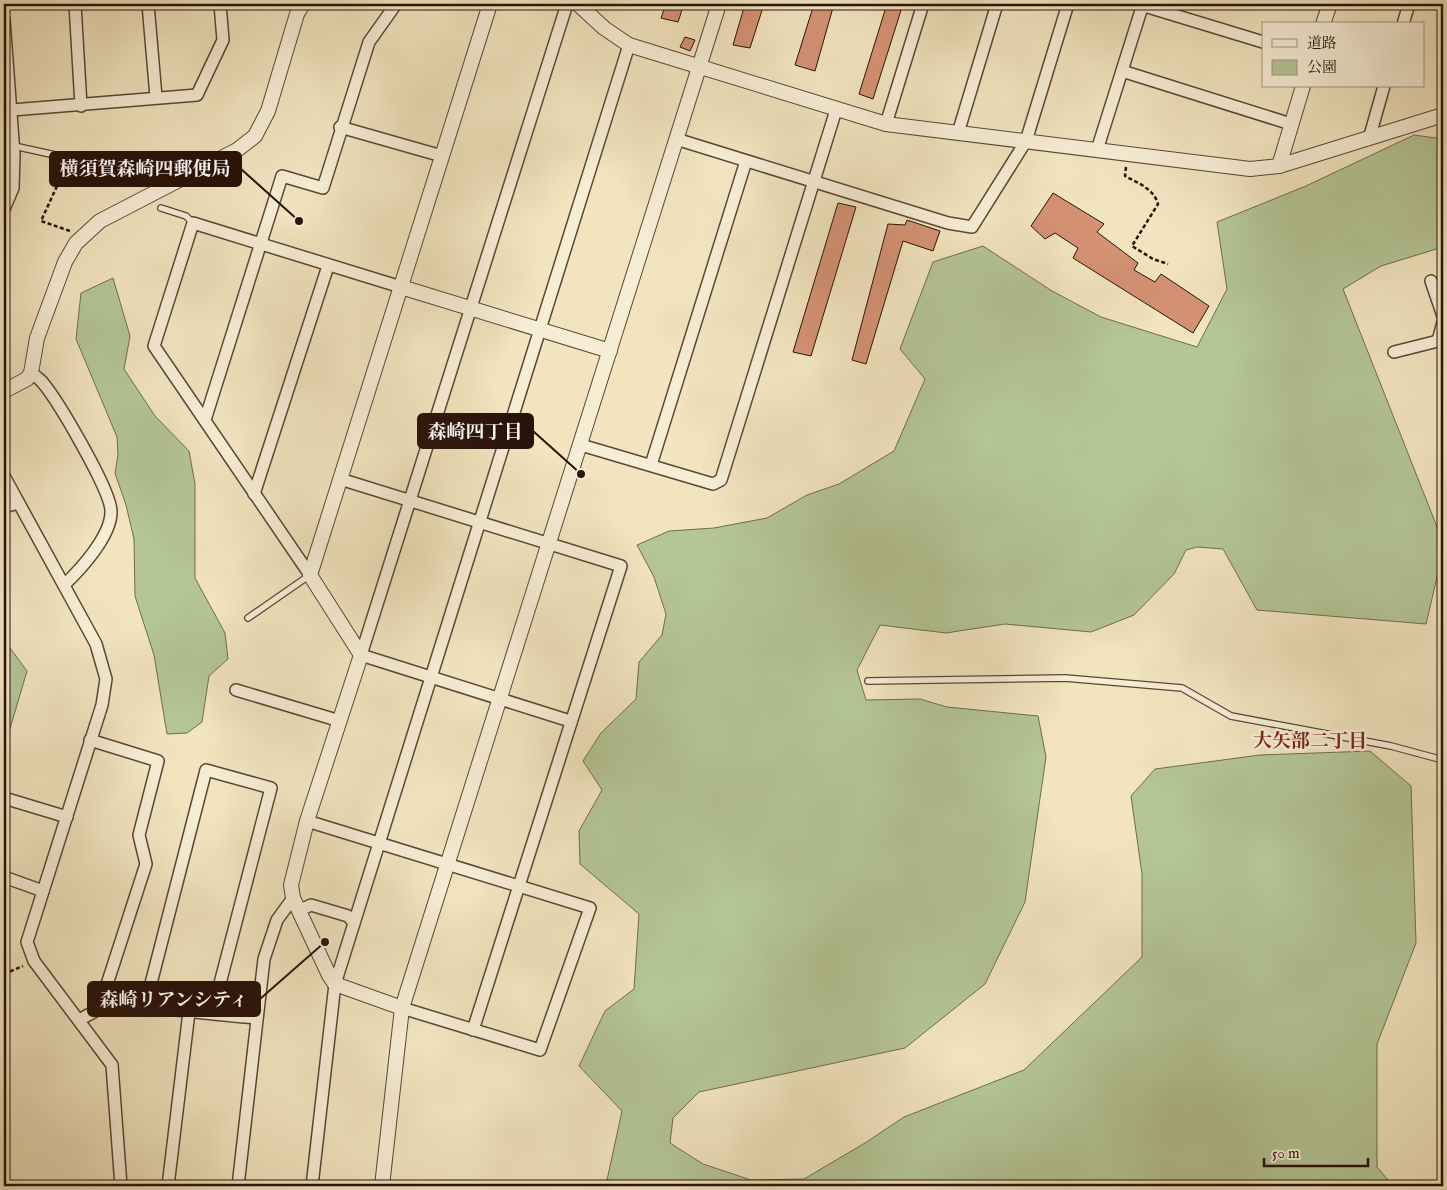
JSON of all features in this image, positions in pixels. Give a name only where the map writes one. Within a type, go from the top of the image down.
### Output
[{"type":"street","points":[[75,4],[80,106]]},
{"type":"street","points":[[148,4],[156,97]]},
{"type":"street","points":[[12,110],[80,106],[156,97],[197,95],[223,40],[220,4]]},
{"type":"street","points":[[4,391],[27,379],[31,373],[37,338],[65,262],[76,243],[100,221],[237,150],[255,136],[268,111],[297,14],[303,4]]},
{"type":"street","points":[[205,420],[262,245],[282,176],[323,188],[340,127],[369,42],[396,4]]},
{"type":"street","points":[[310,575],[490,4]]},
{"type":"street","points":[[307,821],[590,908],[540,1050],[402,1008],[335,984],[295,905],[291,885],[307,821],[567,4]]},
{"type":"street","points":[[578,4],[604,28],[630,45],[699,68],[886,124],[1097,150],[1128,152],[1250,169],[1279,166],[1443,115]]},
{"type":"street","points":[[382,1186],[402,1008],[719,4]]},
{"type":"street","points":[[886,124],[923,4]]},
{"type":"street","points":[[958,133],[997,4]]},
{"type":"street","points":[[676,139],[815,183],[948,222],[972,227],[1026,141],[1068,4]]},
{"type":"street","points":[[1097,150],[1141,4],[1262,42]]},
{"type":"street","points":[[1324,22],[1330,4]]},
{"type":"street","points":[[1404,22],[1409,4]]},
{"type":"street","points":[[4,20],[6,70],[12,110],[11,150],[13,188],[4,208]]},
{"type":"street","points":[[312,1186],[335,984],[630,45]]},
{"type":"street","points":[[1122,71],[1291,124]]},
{"type":"street","points":[[1279,166],[1302,88]]},
{"type":"street","points":[[1369,139],[1383,88]]},
{"type":"street","points":[[581,445],[713,484],[721,480],[815,183],[836,110]]},
{"type":"street","points":[[340,127],[442,156]]},
{"type":"street","points":[[651,465],[746,161]]},
{"type":"street","points":[[570,722],[361,655],[310,575],[154,346],[193,223],[610,351]]},
{"type":"street","points":[[254,494],[328,266]]},
{"type":"street","points":[[1431,281],[1443,316]]},
{"type":"street","points":[[1394,352],[1441,342],[1443,322]]},
{"type":"street","points":[[31,373],[42,381],[64,413],[87,454],[111,511],[108,526],[83,568],[64,585]]},
{"type":"street","points":[[4,476],[96,644],[106,679],[67,818],[27,942],[34,961],[112,1065],[124,1186]]},
{"type":"street","points":[[340,479],[621,566],[473,1030]]},
{"type":"street","points":[[4,507],[18,504]]},
{"type":"street","points":[[236,690],[340,720]]},
{"type":"street","points":[[79,1020],[99,1009],[146,864],[139,835],[158,761],[90,740]]},
{"type":"street","points":[[212,1014],[271,788],[206,770],[148,995],[149,1007],[189,1012],[256,1018]]},
{"type":"street","points":[[4,798],[67,818]]},
{"type":"street","points":[[4,877],[43,891]]},
{"type":"street","points":[[238,1186],[264,959],[277,920],[295,905],[310,905],[348,916],[354,923]]},
{"type":"street","points":[[168,1186],[189,1012]]},
{"type":"lane","points":[[11,150],[55,155],[61,179]]},
{"type":"lane","points":[[161,208],[186,216],[193,223]]},
{"type":"lane","points":[[248,618],[310,575]]},
{"type":"lane","points":[[868,681],[1065,678],[1182,688],[1231,716],[1391,746],[1443,760]]},
{"type":"path","points":[[1128,152],[1124,176],[1145,187],[1156,197],[1158,204],[1132,246],[1153,259],[1168,264]]},
{"type":"path","points":[[61,179],[41,221],[84,236]]},
{"type":"path","points":[[4,974],[34,961]]},
{"type":"green space","points":[[1414,135],[1443,139],[1443,247],[1381,266],[1343,289],[1443,542],[1443,552],[1426,624],[1257,610],[1223,549],[1197,547],[1186,550],[1174,574],[1134,615],[1091,632],[1005,624],[946,633],[880,625],[857,670],[866,700],[920,699],[947,707],[1038,716],[1046,757],[1025,902],[985,984],[905,1048],[699,1092],[673,1118],[670,1143],[703,1164],[751,1180],[804,1179],[865,1143],[904,1117],[1024,1070],[1142,957],[1142,874],[1131,796],[1155,769],[1260,755],[1370,751],[1411,786],[1416,943],[1377,1044],[1377,1167],[1393,1186],[599,1186],[607,1180],[622,1111],[579,1066],[605,1011],[634,989],[639,914],[580,864],[579,831],[602,790],[583,761],[601,733],[636,699],[639,662],[662,635],[666,614],[654,577],[637,545],[669,531],[714,528],[767,518],[807,495],[839,484],[894,451],[925,379],[900,349],[933,262],[983,246],[1052,291],[1101,317],[1197,347],[1227,289],[1217,222],[1306,186]]},
{"type":"green space","points":[[113,278],[130,336],[124,369],[155,416],[189,451],[195,484],[195,578],[225,633],[228,659],[209,676],[202,722],[187,733],[167,734],[154,655],[135,596],[134,539],[126,505],[115,473],[118,455],[117,437],[76,339],[81,293]]},
{"type":"green space","points":[[4,640],[27,671],[9,732],[4,734]]},
{"type":"building","points":[[666,4],[684,4],[678,22],[661,18]]},
{"type":"building","points":[[745,4],[764,4],[750,48],[733,45]]},
{"type":"building","points":[[814,4],[834,4],[815,71],[795,65]]},
{"type":"building","points":[[887,4],[903,4],[873,99],[859,94]]},
{"type":"building","points":[[685,37],[695,40],[690,51],[680,47]]},
{"type":"building","points":[[1053,193],[1104,224],[1097,232],[1138,263],[1134,270],[1155,282],[1161,274],[1209,306],[1193,333],[1073,258],[1078,248],[1055,233],[1045,239],[1031,226]]},
{"type":"building","points":[[838,203],[856,207],[811,356],[793,352]]},
{"type":"building","points":[[907,220],[940,231],[933,251],[903,241],[866,364],[852,360],[888,224],[905,225]]},
{"type":"place","name":"横須賀森崎四郵便局","points":[[299,221]]},
{"type":"place","name":"森崎四丁目","points":[[581,474]]},
{"type":"place","name":"森崎リアンシティ","points":[[325,942]]},
{"type":"district","name":"大矢部二丁目","points":[[1310,742]]}]
